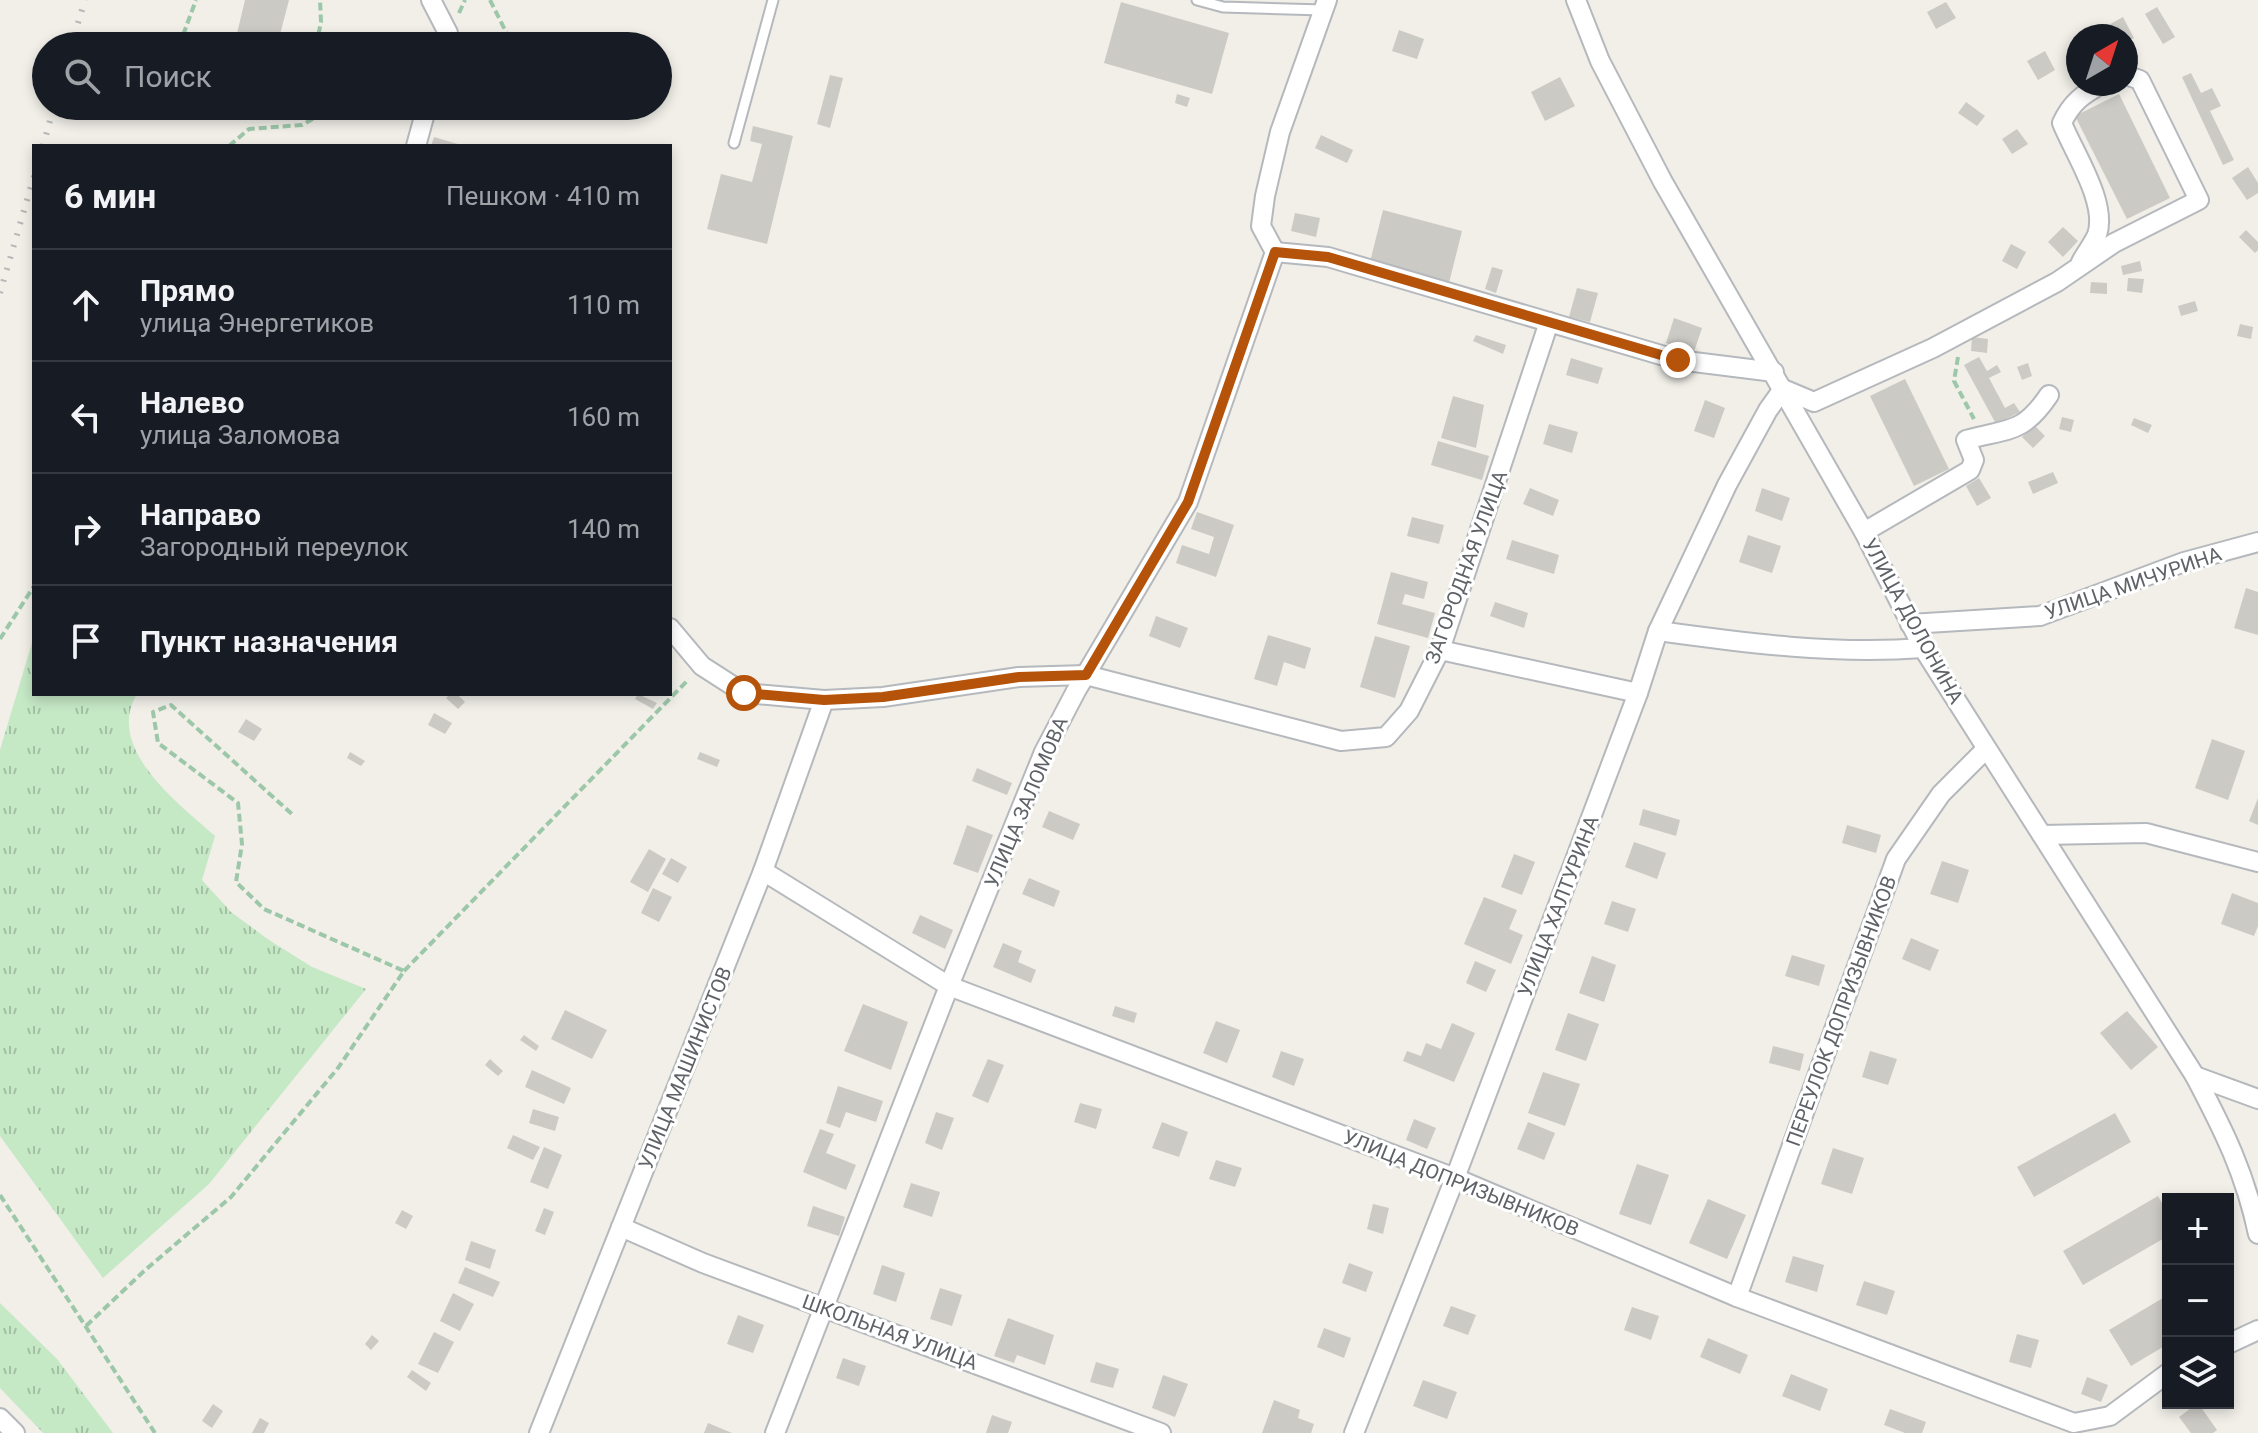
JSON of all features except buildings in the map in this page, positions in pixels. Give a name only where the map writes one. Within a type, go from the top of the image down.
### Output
[{"type":"street","points":[[431,0],[447,32]]},
{"type":"street","name":"УЛИЦА ДОЛОНИНА","points":[[1576,0],[1600,61],[1663,182],[1864,532],[1923,648],[2195,1076],[2228,1138],[2250,1200],[2258,1234]]},
{"type":"street","points":[[1325,5],[1280,132],[1265,196],[1261,226],[1275,252],[1328,257],[1678,360],[1774,372]]},
{"type":"street","points":[[1783,389],[1814,402],[1933,348],[2057,282],[2114,243],[2199,200],[2138,79]]},
{"type":"street","points":[[2078,268],[2098,233],[2098,211],[2093,189],[2062,123],[2069,107],[2082,96]]},
{"type":"street","points":[[417,144],[423,120]]},
{"type":"street","name":"УЛИЦА ЗАЛОМОВА","points":[[775,1433],[1044,752],[1188,502],[1275,252]]},
{"type":"street","name":"ЗАГОРОДНАЯ УЛИЦА","points":[[1086,675],[1341,741],[1386,737],[1409,711],[1440,650],[1549,322]]},
{"type":"street","name":"УЛИЦА ХАЛТУРИНА","points":[[1354,1433],[1455,1178],[1638,693],[1658,631],[1727,485],[1783,389]]},
{"type":"street","points":[[1864,532],[1970,470],[1974,460],[1966,440],[2016,430],[2040,409],[2049,395]]},
{"type":"street","name":"УЛИЦА МИЧУРИНА","points":[[1910,624],[2040,616],[2184,562],[2258,542]]},
{"type":"street","points":[[672,630],[702,666],[744,693],[824,700],[883,697],[1019,677],[1086,675]]},
{"type":"street","points":[[1658,631],[1819,649],[1875,652],[1923,648]]},
{"type":"street","points":[[1440,650],[1638,693]]},
{"type":"street","name":"УЛИЦА МАШИНИСТОВ","points":[[539,1433],[763,871],[824,700]]},
{"type":"street","name":"ПЕРЕУЛОК ДОПРИЗЫВНИКОВ","points":[[1737,1297],[1896,859],[1941,794],[1986,749]]},
{"type":"street","points":[[2042,835],[2146,833],[2258,862]]},
{"type":"street","name":"УЛИЦА ДОПРИЗЫВНИКОВ","points":[[763,871],[949,986],[1455,1178],[1737,1297],[2074,1423],[2112,1425],[2162,1379]]},
{"type":"street","points":[[2195,1076],[2258,1099]]},
{"type":"street","name":"ШКОЛЬНАЯ УЛИЦА","points":[[621,1227],[703,1263],[1161,1433]]},
{"type":"street","points":[[2234,1341],[2258,1330]]},
{"type":"street","points":[[0,1418],[15,1433]]},
{"type":"lane","points":[[734,143],[773,0]]},
{"type":"lane","points":[[1197,0],[1223,7],[1325,5]]},
{"type":"path","points":[[184,32],[196,0]]},
{"type":"path","points":[[319,32],[320,0]]},
{"type":"path","points":[[490,0],[506,32]]},
{"type":"path","points":[[231,144],[249,129],[302,125],[311,120]]},
{"type":"path","points":[[1968,329],[1960,344],[1954,381],[1983,435]]},
{"type":"path","points":[[0,639],[32,589]]},
{"type":"path","points":[[86,1326],[144,1271],[231,1197],[338,1068],[404,971],[702,666]]},
{"type":"path","points":[[293,815],[171,705],[153,712],[158,743],[238,803],[242,844],[236,882],[264,909],[404,971]]},
{"type":"path","points":[[0,1195],[155,1433]]},
{"type":"green space","points":[[32,643],[32,696],[136,696],[129,714],[130,734],[138,754],[166,791],[215,836],[202,880],[231,912],[269,940],[312,967],[366,989],[209,1184],[103,1278],[0,1136],[0,750]]},
{"type":"green space","points":[[0,1303],[57,1359],[113,1433],[43,1433],[0,1388]]},
{"type":"railway","points":[[75,32],[85,0]]},
{"type":"railway","points":[[44,144],[50,120]]},
{"type":"railway","points":[[0,293],[32,183]]},
{"type":"route","points":[[744,693],[824,700],[883,697],[1019,677],[1086,675],[1188,502],[1275,252],[1328,257],[1678,360]]}]
